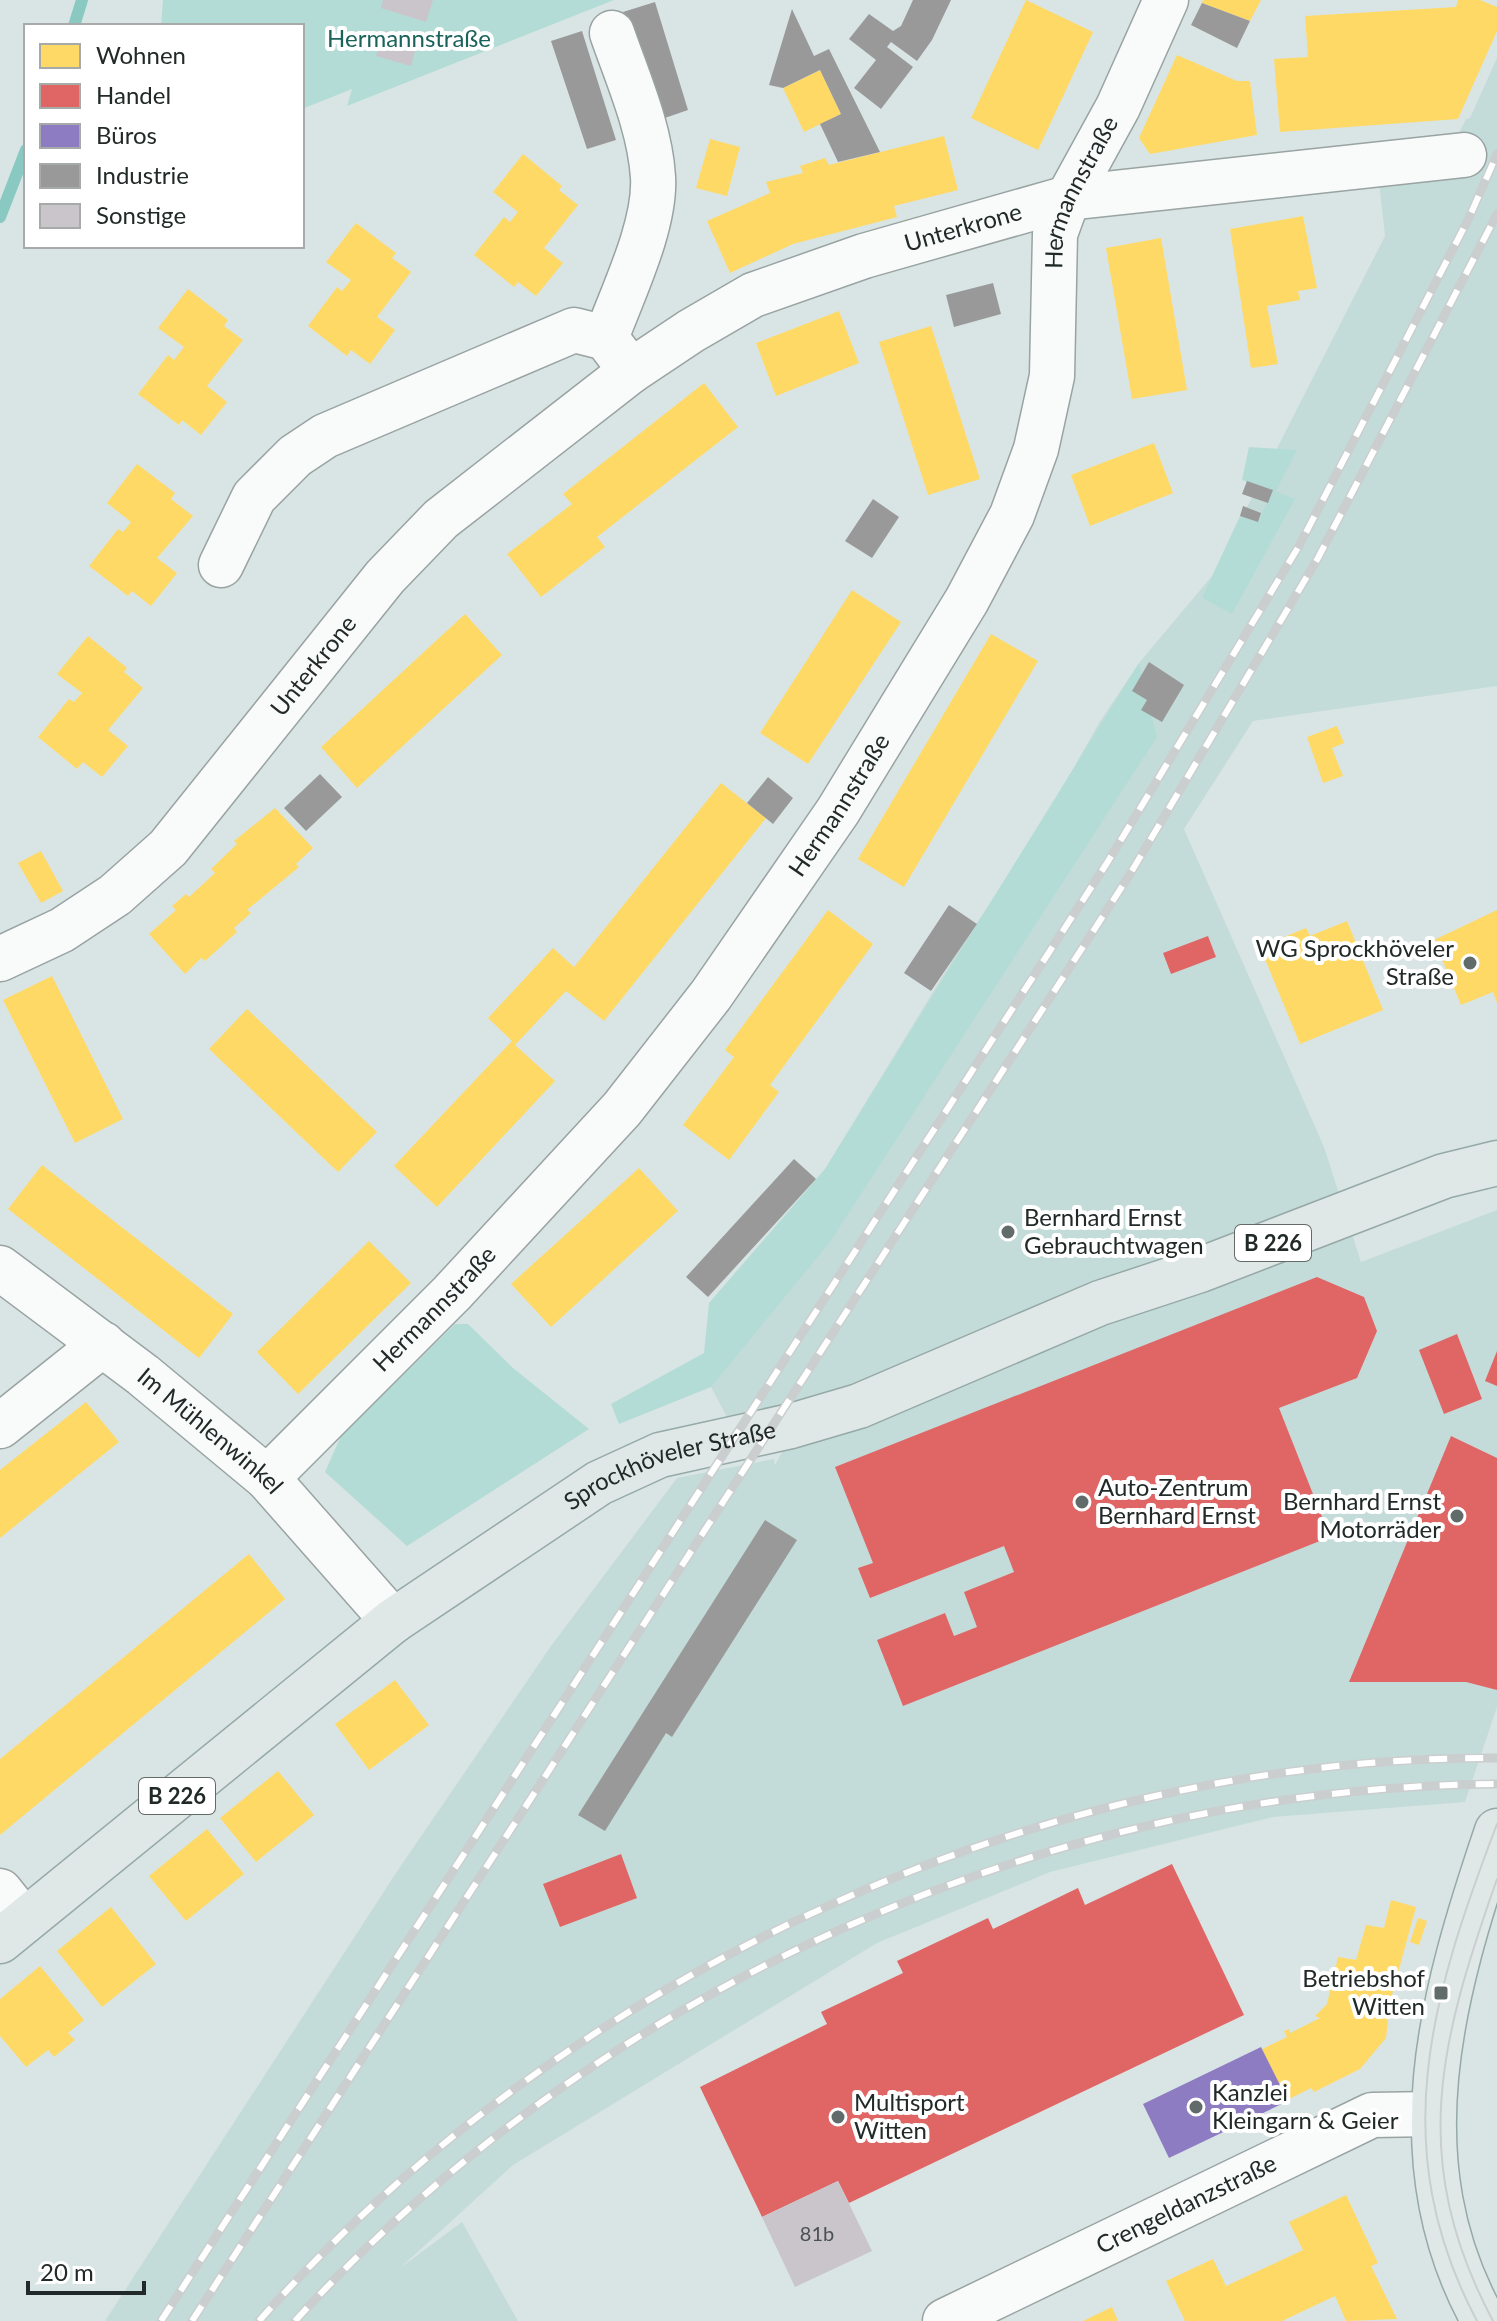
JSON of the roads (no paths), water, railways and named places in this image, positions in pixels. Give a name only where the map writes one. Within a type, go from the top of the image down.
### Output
[{"type":"main road","name":"Sprockhöveler Straße","points":[[1444,1176],[1497,1140]]},
{"type":"main road","name":"Sprockhöveler Straße","points":[[8,1918],[393,1621],[599,1483],[660,1455],[791,1426],[859,1406],[1100,1303],[1200,1270],[1444,1176],[1497,1163]]},
{"type":"main road","points":[[1484,2321],[1441,2218],[1433,2153],[1433,2086],[1446,2002],[1497,1831]]},
{"type":"street","name":"Hermannstraße","points":[[267,1478],[452,1293],[622,1109],[711,995],[838,811],[967,600],[1012,515],[1036,449],[1052,376],[1055,234],[1068,198],[1118,107],[1166,0]]},
{"type":"street","points":[[221,565],[254,497],[295,456],[325,436],[574,330],[619,354],[653,179],[646,134],[612,33]]},
{"type":"street","name":"Unterkrone","points":[[0,959],[62,930],[115,895],[168,848],[394,567],[441,519],[619,354],[691,331],[753,295],[864,256],[1068,198],[1464,155]]},
{"type":"street","name":"Im Mühlenwinkel","points":[[0,1268],[103,1344],[267,1478],[393,1621]]},
{"type":"street","points":[[0,1426],[103,1344]]},
{"type":"street","name":"Crengeldanzstraße","points":[[945,2321],[1372,2115],[1433,2114]]},
{"type":"waterway","points":[[75,24],[82,0]]},
{"type":"waterway","points":[[0,217],[24,155]]},
{"type":"tram line","points":[[1477,2321],[1449,2257],[1432,2194],[1425,2133],[1428,2072],[1437,2011],[1453,1950],[1497,1824]]},
{"type":"tram line","points":[[1493,2321],[1466,2262],[1449,2206],[1441,2153],[1441,2100],[1448,2047],[1460,1994],[1497,1879]]},
{"type":"railway","points":[[161,2321],[1107,863],[1299,546],[1469,218],[1497,154]]},
{"type":"railway","points":[[192,2321],[1127,879],[1318,558],[1497,214]]},
{"type":"railway","points":[[259,2321],[381,2198],[516,2088],[663,1991],[820,1910],[983,1845],[1152,1797],[1324,1768],[1497,1758]]},
{"type":"railway","points":[[295,2321],[415,2203],[548,2097],[690,2006],[841,1929],[999,1868],[1162,1822],[1328,1794],[1497,1784]]},
{"type":"place","name":"WG Sprockhöveler Straße","points":[[1470,963]]},
{"type":"place","name":"Bernhard Ernst Gebrauchtwagen","points":[[1008,1232]]},
{"type":"place","name":"Auto-Zentrum Bernhard Ernst","points":[[1082,1502]]},
{"type":"place","name":"Bernhard Ernst Motorräder","points":[[1457,1516]]},
{"type":"place","name":"Betriebshof Witten","points":[[1441,1993]]},
{"type":"place","name":"Kanzlei Kleingarn & Geier","points":[[1196,2107]]},
{"type":"place","name":"Multisport Witten","points":[[838,2117]]}]
